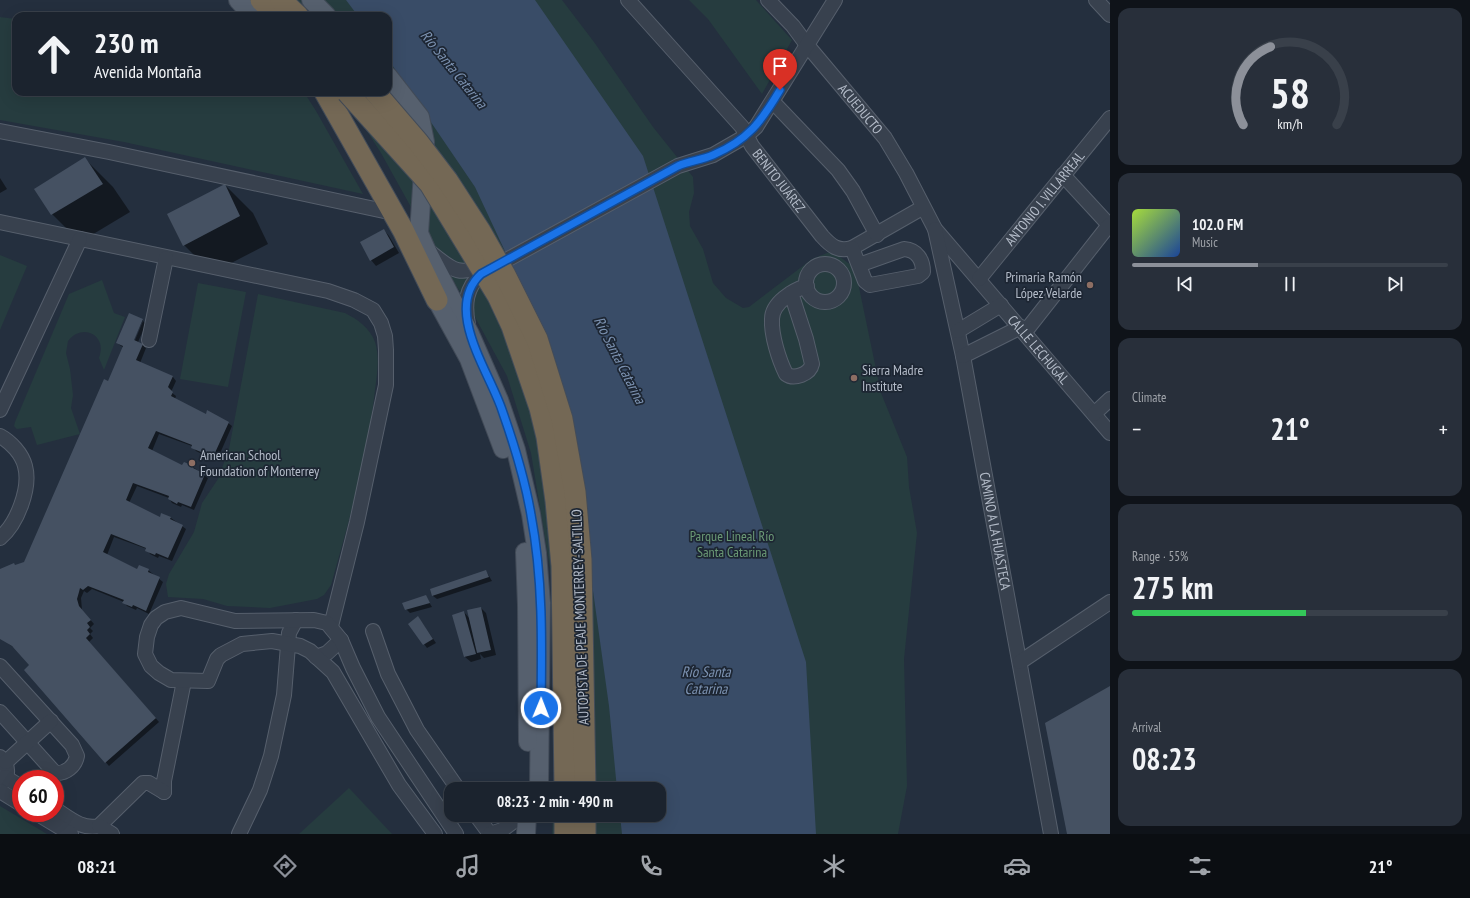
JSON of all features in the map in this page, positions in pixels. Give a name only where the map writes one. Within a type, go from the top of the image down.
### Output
[{"type":"highway","points":[[251,0],[262,12]]},
{"type":"highway","points":[[261,0],[273,12]]},
{"type":"highway","points":[[281,0],[294,12]]},
{"type":"highway","points":[[327,96],[403,230],[437,300]]},
{"type":"highway","name":"AUTOPISTA DE PEAJE MONTERREY-SALTILLO","points":[[351,96],[430,184],[498,296],[512,326],[540,408],[547,437],[556,501],[562,566],[565,782]]},
{"type":"highway","name":"AUTOPISTA DE PEAJE MONTERREY-SALTILLO","points":[[378,96],[418,142],[447,180],[480,231],[508,280],[537,339],[562,419],[575,492],[581,560],[585,782]]},
{"type":"highway","points":[[565,822],[565,834]]},
{"type":"highway","points":[[585,822],[585,834]]},
{"type":"main road","points":[[238,0],[249,12]]},
{"type":"main road","points":[[311,0],[323,12]]},
{"type":"main road","points":[[392,81],[420,116],[425,142],[423,241],[470,334],[499,400],[514,443],[531,514],[537,553],[541,603],[539,782]]},
{"type":"main road","points":[[317,96],[339,131],[384,211],[437,300],[469,359],[501,442],[520,520],[525,556],[527,605],[527,782]]},
{"type":"main road","points":[[526,834],[527,822]]},
{"type":"main road","points":[[539,822],[539,834]]},
{"type":"street","name":"BENITO JUÁREZ","points":[[628,0],[744,131],[822,236],[846,249]]},
{"type":"street","name":"ACUEDUCTO","points":[[768,0],[793,26],[807,45],[885,138],[906,173],[922,208],[936,229]]},
{"type":"street","points":[[423,241],[447,266],[454,270],[464,272],[480,271],[677,162],[713,155],[763,118],[835,0]]},
{"type":"street","points":[[1096,0],[1109,11]]},
{"type":"street","points":[[773,102],[838,170],[853,191],[877,235]]},
{"type":"street","name":"ANTONIO I. VILLARREAL","points":[[979,279],[1109,120]]},
{"type":"street","points":[[0,131],[384,211]]},
{"type":"street","points":[[963,356],[1023,329],[1110,225],[1063,175]]},
{"type":"street","points":[[830,265],[846,249],[877,235],[922,208]]},
{"type":"street","points":[[0,222],[328,291],[367,306],[372,310],[381,323],[385,336],[386,385],[357,522],[331,626]]},
{"type":"street","name":"CALLE LECHUGAL","points":[[936,229],[1023,329],[1110,433]]},
{"type":"street","name":"CAMINO A LA HUASTECA","points":[[936,229],[963,356],[1051,834]]},
{"type":"street","points":[[0,410],[80,239]]},
{"type":"street","points":[[846,249],[859,265]]},
{"type":"street","points":[[149,340],[166,258]]},
{"type":"street","points":[[824,264],[830,265],[835,266],[842,274],[844,285],[840,294],[831,300],[820,301],[812,296],[807,286],[808,276],[814,267],[824,264]]},
{"type":"street","points":[[470,334],[465,304],[472,284],[480,271]]},
{"type":"street","points":[[791,293],[806,339],[812,364],[806,372],[793,376],[786,374],[783,368],[776,346],[772,318],[779,304],[791,293],[807,286]]},
{"type":"street","points":[[958,331],[1002,305]]},
{"type":"street","points":[[1094,414],[1110,399]]},
{"type":"street","points":[[0,436],[7,439],[21,456],[26,467],[26,477],[22,505],[13,521],[0,538]]},
{"type":"street","points":[[1020,662],[1110,602]]},
{"type":"street","points":[[435,834],[387,766],[333,672],[316,657],[300,646],[272,641],[242,644],[221,655],[217,659],[208,681],[172,680],[159,673],[151,666],[145,654],[147,637],[151,625],[156,618],[165,612],[181,608],[235,621],[323,620],[331,626],[341,640],[353,668],[378,717],[456,834]]},
{"type":"street","points":[[240,834],[260,790],[271,756],[284,696],[290,629],[296,620]]},
{"type":"street","points":[[373,631],[388,674],[417,730],[453,782]]},
{"type":"street","points":[[316,657],[327,653],[341,640]]},
{"type":"street","points":[[0,666],[76,751],[76,762],[71,767],[59,773],[55,772],[0,712]]},
{"type":"street","points":[[99,826],[143,782],[149,783],[164,792],[164,782],[184,681]]},
{"type":"street","points":[[3,781],[8,769],[3,760],[27,743],[51,722]]},
{"type":"street","points":[[387,766],[403,756]]},
{"type":"street","points":[[0,791],[12,798]]},
{"type":"street","points":[[64,815],[82,826],[99,826],[112,834]]},
{"type":"street","points":[[51,822],[71,834]]},
{"type":"street","points":[[481,822],[490,834],[502,830],[513,822]]},
{"type":"green space","name":"Parque Lineal Río Santa Catarina","points":[[267,0],[562,0],[594,42],[653,127],[693,177],[694,193],[689,212],[690,226],[703,249],[713,283],[726,298],[743,308],[749,307],[812,259],[832,251],[855,268],[881,393],[907,457],[909,487],[917,533],[904,659],[907,786],[898,834],[552,834],[553,822],[666,822],[666,782],[554,782],[557,632],[550,568],[531,453],[507,376],[469,306],[442,263],[381,153],[345,96],[392,96],[392,12],[278,12]]},
{"type":"green space","points":[[689,0],[756,0],[792,40],[762,94],[708,19]]},
{"type":"green space","points":[[0,17],[12,18],[12,96],[307,96],[363,194],[124,142],[0,120]]},
{"type":"green space","points":[[0,255],[27,266],[0,330]]},
{"type":"green space","points":[[102,280],[114,313],[125,317],[104,370],[99,358],[101,350],[100,343],[97,338],[87,332],[74,335],[68,341],[66,353],[70,369],[73,395],[71,408],[80,434],[37,445],[31,427],[17,429],[14,426],[15,422],[69,294]]},
{"type":"green space","points":[[198,283],[246,292],[228,387],[180,379]]},
{"type":"green space","points":[[258,294],[345,313],[358,321],[370,332],[377,348],[377,372],[368,439],[357,488],[331,585],[324,595],[317,599],[270,608],[227,606],[203,599],[168,597],[166,584],[169,574],[194,532],[202,503],[218,479],[229,449]]},
{"type":"green space","points":[[349,788],[392,834],[299,834]]},
{"type":"green space","points":[[0,806],[12,813],[12,822],[27,822],[47,834],[0,834]]},
{"type":"water","name":"Río Santa Catarina","points":[[346,0],[535,0],[643,156],[806,662],[816,834],[622,834],[621,822],[666,822],[666,782],[616,782],[609,706],[575,461],[539,324],[475,187],[392,65],[392,12],[355,12]]},
{"type":"building","points":[[85,157],[103,184],[51,215],[34,189]]},
{"type":"building","points":[[225,184],[240,216],[183,246],[167,214]]},
{"type":"building","points":[[384,229],[394,247],[370,261],[360,242]]},
{"type":"building","points":[[129,313],[143,319],[134,340],[143,344],[136,360],[173,376],[168,387],[173,392],[171,396],[206,414],[207,410],[229,422],[214,455],[191,448],[192,445],[156,431],[148,448],[182,465],[184,462],[194,466],[193,468],[205,474],[191,507],[178,502],[177,504],[168,499],[169,496],[133,483],[126,500],[160,517],[161,513],[171,517],[170,519],[183,525],[168,558],[156,553],[155,555],[145,551],[146,548],[111,534],[103,552],[137,569],[139,565],[149,569],[148,572],[160,577],[146,611],[133,605],[132,607],[122,603],[124,600],[88,586],[83,590],[80,588],[77,599],[79,606],[91,620],[87,623],[90,627],[87,630],[90,634],[86,638],[156,718],[105,763],[24,670],[29,665],[12,646],[0,639],[0,569],[14,563],[15,565],[24,562],[104,379],[108,381],[123,346],[116,343]]},
{"type":"building","points":[[486,570],[489,577],[432,596],[430,589]]},
{"type":"building","points":[[426,595],[430,603],[405,610],[402,603]]},
{"type":"building","points":[[481,607],[491,650],[477,653],[467,610]]},
{"type":"building","points":[[464,611],[476,654],[464,657],[452,615]]},
{"type":"building","points":[[418,616],[433,639],[423,645],[408,624]]},
{"type":"building","points":[[1110,686],[1110,834],[1067,834],[1045,723]]},
{"type":"place","name":"Primaria Ramón López Velarde","points":[[1090,285]]},
{"type":"place","name":"Sierra Madre Institute","points":[[854,378]]},
{"type":"place","name":"American School Foundation of Monterrey","points":[[192,463]]},
{"type":"route","points":[[541,708],[541,603],[537,553],[531,514],[512,438],[499,400],[470,334],[465,304],[469,290],[475,279],[481,274],[678,166],[713,155],[746,136],[760,123],[780,90]]}]
